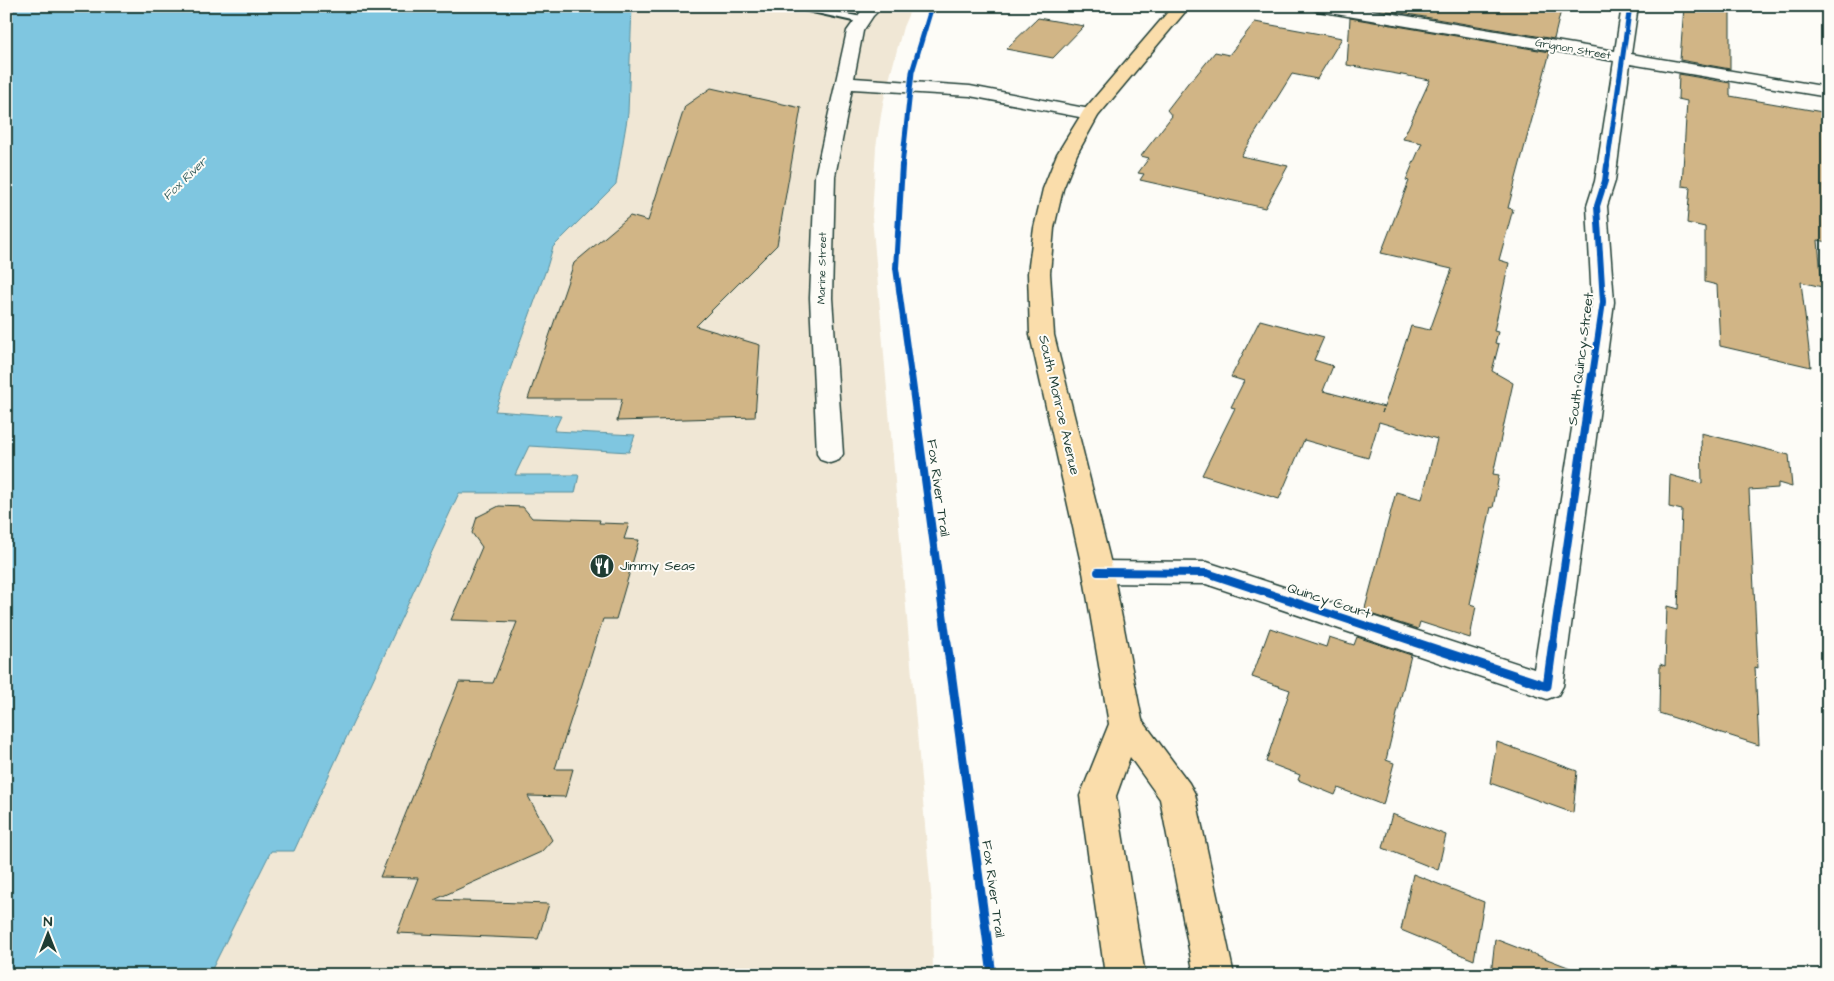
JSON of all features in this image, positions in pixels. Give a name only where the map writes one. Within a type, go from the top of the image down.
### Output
[{"type":"main road","name":"South Monroe Avenue","points":[[1182,6],[1090,114],[1067,154],[1053,189],[1044,228],[1039,273],[1042,335],[1098,572],[1126,724],[1177,794],[1214,975]]},
{"type":"main road","points":[[1125,975],[1098,796],[1126,724]]},
{"type":"street","name":"Grignon Street","points":[[1318,6],[1828,92]]},
{"type":"street","name":"South Quincy Street","points":[[1547,686],[1603,302],[1597,206],[1605,181],[1630,6]]},
{"type":"street","name":"Marine Street","points":[[830,454],[821,298],[826,176],[856,31],[869,13]]},
{"type":"street","points":[[846,83],[910,86],[1009,97],[1090,114]]},
{"type":"street","name":"Quincy Court","points":[[1098,572],[1207,573],[1547,686]]},
{"type":"lane","points":[[789,6],[869,13]]},
{"type":"shaded area","points":[[632,6],[912,6],[903,27],[883,103],[876,147],[872,217],[932,905],[933,975],[209,975],[272,850],[294,851],[459,492],[575,493],[578,475],[515,475],[529,446],[634,435],[553,431],[561,416],[494,412],[553,247],[616,184],[628,113]]},
{"type":"water","name":"Fox River","points":[[21,6],[632,6],[628,113],[616,184],[553,247],[495,411],[561,416],[554,431],[635,435],[629,452],[529,446],[515,475],[579,475],[575,493],[459,493],[294,851],[271,851],[209,975],[6,975],[6,16]]},
{"type":"building","points":[[1360,6],[1562,6],[1554,39]]},
{"type":"building","points":[[1684,6],[1730,6],[1730,69],[1680,60]]},
{"type":"building","points":[[1038,18],[1084,26],[1053,58],[1006,49]]},
{"type":"building","points":[[1350,18],[1550,52],[1508,208],[1513,209],[1499,260],[1509,263],[1494,331],[1498,332],[1495,343],[1499,344],[1492,371],[1513,383],[1493,474],[1499,475],[1493,508],[1491,507],[1470,604],[1476,606],[1470,638],[1420,622],[1418,629],[1364,612],[1396,492],[1422,499],[1437,439],[1379,422],[1368,458],[1304,440],[1279,499],[1202,475],[1235,408],[1231,407],[1244,381],[1231,377],[1260,320],[1324,337],[1314,360],[1333,366],[1323,391],[1384,407],[1411,326],[1430,330],[1452,269],[1381,253],[1409,181],[1406,180],[1422,143],[1403,139],[1430,80],[1347,65]]},
{"type":"building","points":[[1255,22],[1342,38],[1317,79],[1292,74],[1241,156],[1288,166],[1265,208],[1140,180],[1144,174],[1138,173],[1149,158],[1141,156],[1172,116],[1167,110],[1215,52],[1229,55]]},
{"type":"building","points":[[1679,74],[1730,83],[1730,96],[1828,113],[1828,242],[1818,240],[1822,287],[1801,282],[1811,367],[1720,346],[1717,285],[1705,282],[1705,227],[1687,223],[1690,187],[1682,186],[1687,101],[1678,99]]},
{"type":"building","points":[[711,88],[801,108],[777,245],[696,326],[760,345],[755,417],[617,421],[622,399],[528,399],[574,263],[630,216],[648,221],[685,106]]},
{"type":"building","points":[[1701,433],[1789,455],[1792,487],[1778,483],[1778,488],[1749,490],[1758,668],[1755,667],[1759,745],[1659,713],[1660,664],[1665,666],[1667,606],[1678,609],[1682,510],[1669,507],[1670,475],[1702,484]]},
{"type":"building","points":[[499,506],[523,507],[532,518],[600,520],[599,523],[629,524],[624,539],[639,540],[616,619],[603,619],[555,769],[573,769],[565,797],[528,796],[552,840],[541,852],[434,900],[549,904],[538,939],[397,933],[418,878],[380,877],[459,682],[493,683],[517,622],[451,620],[482,547],[472,533],[477,517]]},
{"type":"building","points":[[1270,628],[1326,647],[1329,637],[1354,645],[1357,637],[1411,655],[1386,760],[1394,763],[1383,805],[1338,788],[1335,795],[1298,780],[1300,775],[1266,762],[1290,690],[1252,677]]},
{"type":"building","points":[[1497,742],[1577,771],[1573,813],[1490,783]]},
{"type":"building","points":[[1392,814],[1446,835],[1438,870],[1383,848]]},
{"type":"building","points":[[1413,874],[1484,902],[1474,960],[1401,930]]},
{"type":"building","points":[[1495,939],[1581,972],[1580,975],[1491,975]]},
{"type":"cycle path","name":"Fox River Trail","points":[[932,6],[912,72],[899,191],[896,268],[992,975]]},
{"type":"cycle path","points":[[1098,572],[1207,573],[1547,686],[1603,302],[1597,206],[1605,181],[1630,6]]},
{"type":"place","name":"Jimmy Seas","points":[[602,566]]}]
